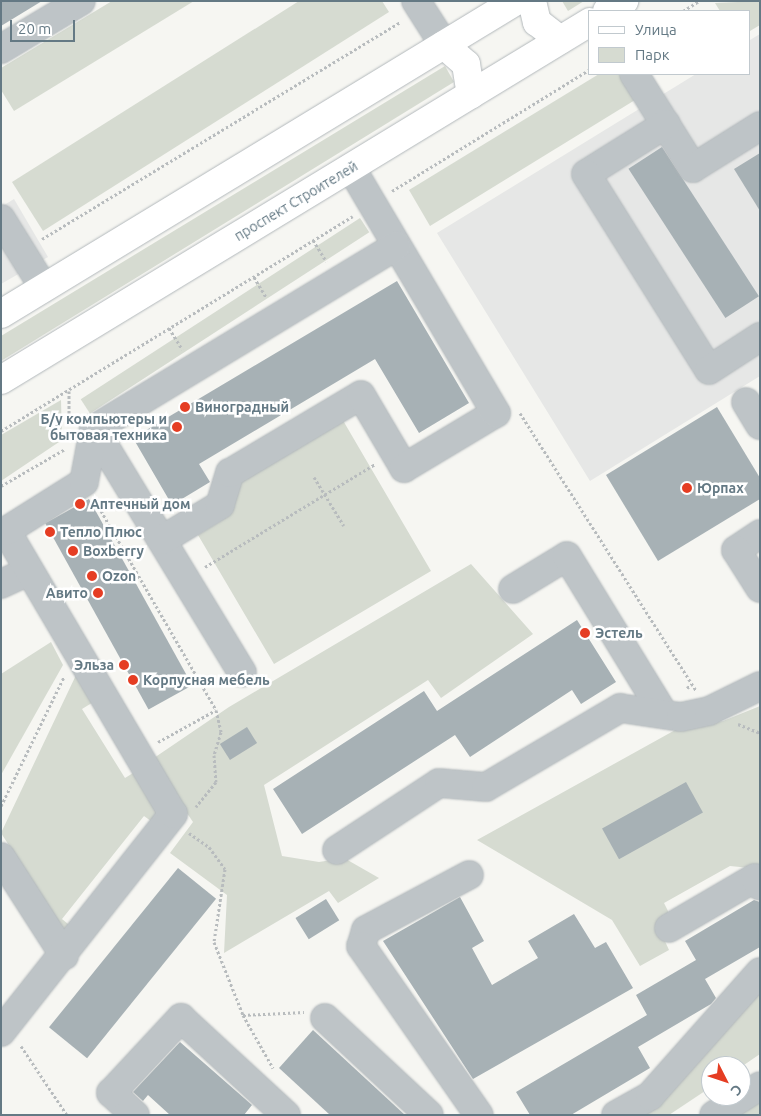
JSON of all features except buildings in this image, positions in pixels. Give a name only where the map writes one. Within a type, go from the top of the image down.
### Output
[{"type":"main road","points":[[1,314],[516,1]]},
{"type":"main road","points":[[532,1],[537,22],[560,40]]},
{"type":"main road","points":[[609,10],[624,1]]},
{"type":"main road","name":"проспект Строителей","points":[[1,380],[588,23]]},
{"type":"main road","points":[[444,45],[466,64],[470,95]]},
{"type":"street","points":[[1,49],[81,1]]},
{"type":"street","points":[[418,5],[444,45]]},
{"type":"street","points":[[635,75],[693,168],[760,126]]},
{"type":"street","points":[[666,124],[586,174],[708,370],[760,337]]},
{"type":"street","points":[[162,540],[220,505],[230,473],[361,395],[404,468],[496,413],[351,168]]},
{"type":"street","points":[[1,218],[44,288]]},
{"type":"street","points":[[82,427],[396,246]]},
{"type":"street","points":[[746,402],[760,426]]},
{"type":"street","points":[[4,1029],[177,820],[136,755],[4,527],[84,482],[82,427]]},
{"type":"street","points":[[82,427],[162,540],[242,672]]},
{"type":"street","points":[[760,534],[736,550],[760,588]]},
{"type":"street","points":[[513,589],[567,556],[664,714]]},
{"type":"street","points":[[1,584],[29,572]]},
{"type":"street","points":[[337,850],[439,783],[486,786],[620,708],[664,714],[709,712],[760,686]]},
{"type":"street","points":[[1,857],[64,955]]},
{"type":"street","points":[[469,875],[366,930],[361,946],[479,1115]]},
{"type":"street","points":[[669,928],[755,878],[760,886]]},
{"type":"street","points":[[616,1115],[650,1096],[760,972]]},
{"type":"street","points":[[135,1115],[111,1093],[181,1018],[285,1114]]},
{"type":"street","points":[[325,1018],[428,1115]]},
{"type":"street","points":[[714,1115],[760,1086]]},
{"type":"path","points":[[685,10],[699,1]]},
{"type":"path","points":[[22,252],[418,5]]},
{"type":"path","points":[[1,431],[588,69]]},
{"type":"path","points":[[68,390],[82,427]]},
{"type":"path","points":[[514,403],[709,712]]},
{"type":"path","points":[[1,486],[58,456],[70,443]]},
{"type":"path","points":[[186,580],[394,452]]},
{"type":"path","points":[[314,477],[344,526]]},
{"type":"path","points":[[84,482],[216,710],[221,732],[214,755],[216,782],[177,820],[209,847],[224,869],[214,942],[243,1015],[278,1075]]},
{"type":"path","points":[[1,806],[76,652]]},
{"type":"path","points":[[687,688],[692,684]]},
{"type":"path","points":[[136,755],[216,710]]},
{"type":"path","points":[[243,1015],[296,1010],[325,1018]]},
{"type":"path","points":[[4,1029],[67,1115]]},
{"type":"shaded area","points":[[760,34],[760,376],[590,481],[437,233],[694,75],[751,75],[751,39]]},
{"type":"shaded area","points":[[14,199],[48,257],[1,284],[1,207]]},
{"type":"green space","points":[[112,1],[194,1],[14,111],[1,90],[1,68]]},
{"type":"green space","points":[[299,1],[382,1],[389,12],[43,231],[12,182]]},
{"type":"green space","points":[[562,1],[584,1],[568,11]]},
{"type":"green space","points":[[760,1],[760,25],[751,30],[751,10],[719,10],[715,3]]},
{"type":"green space","points":[[445,66],[454,82],[1,361],[1,336]]},
{"type":"green space","points":[[597,75],[620,75],[635,100],[430,226],[409,190]]},
{"type":"green space","points":[[360,218],[369,232],[90,414],[81,399]]},
{"type":"green space","points":[[61,400],[62,440],[1,481],[1,435]]},
{"type":"green space","points":[[341,417],[431,571],[274,664],[198,535],[230,515],[238,477]]},
{"type":"green space","points":[[471,564],[533,634],[441,698],[428,680],[264,785],[282,856],[319,862],[344,858],[379,878],[338,903],[329,891],[224,953],[227,895],[170,853],[193,822],[151,760],[229,707]]},
{"type":"green space","points":[[51,642],[63,665],[1,775],[1,674]]},
{"type":"green space","points":[[77,673],[95,701],[82,709],[125,778],[138,770],[164,812],[155,824],[144,816],[62,919],[73,928],[67,935],[1,833]]},
{"type":"green space","points":[[760,706],[760,869],[730,866],[664,903],[672,919],[658,926],[669,950],[640,966],[612,920],[477,840],[677,729],[723,721]]},
{"type":"green space","points":[[760,979],[760,1054],[751,1060],[751,1056],[701,1056],[701,1094],[669,1115],[638,1115]]},
{"type":"green space","points":[[760,1098],[760,1115],[734,1115],[748,1106],[751,1106],[751,1104]]},
{"type":"place","name":"Виноградный","points":[[185,407]]},
{"type":"place","name":"Б/у компьютеры и бытовая техника","points":[[177,427]]},
{"type":"place","name":"Юрпах","points":[[687,488]]},
{"type":"place","name":"Аптечный дом","points":[[80,504]]},
{"type":"place","name":"Тепло Плюс","points":[[50,532]]},
{"type":"place","name":"Boxberry","points":[[73,551]]},
{"type":"place","name":"Ozon","points":[[92,576]]},
{"type":"place","name":"Авито","points":[[98,593]]},
{"type":"place","name":"Эстель","points":[[585,633]]},
{"type":"place","name":"Эльза","points":[[124,665]]},
{"type":"place","name":"Корпусная мебель","points":[[133,680]]}]
